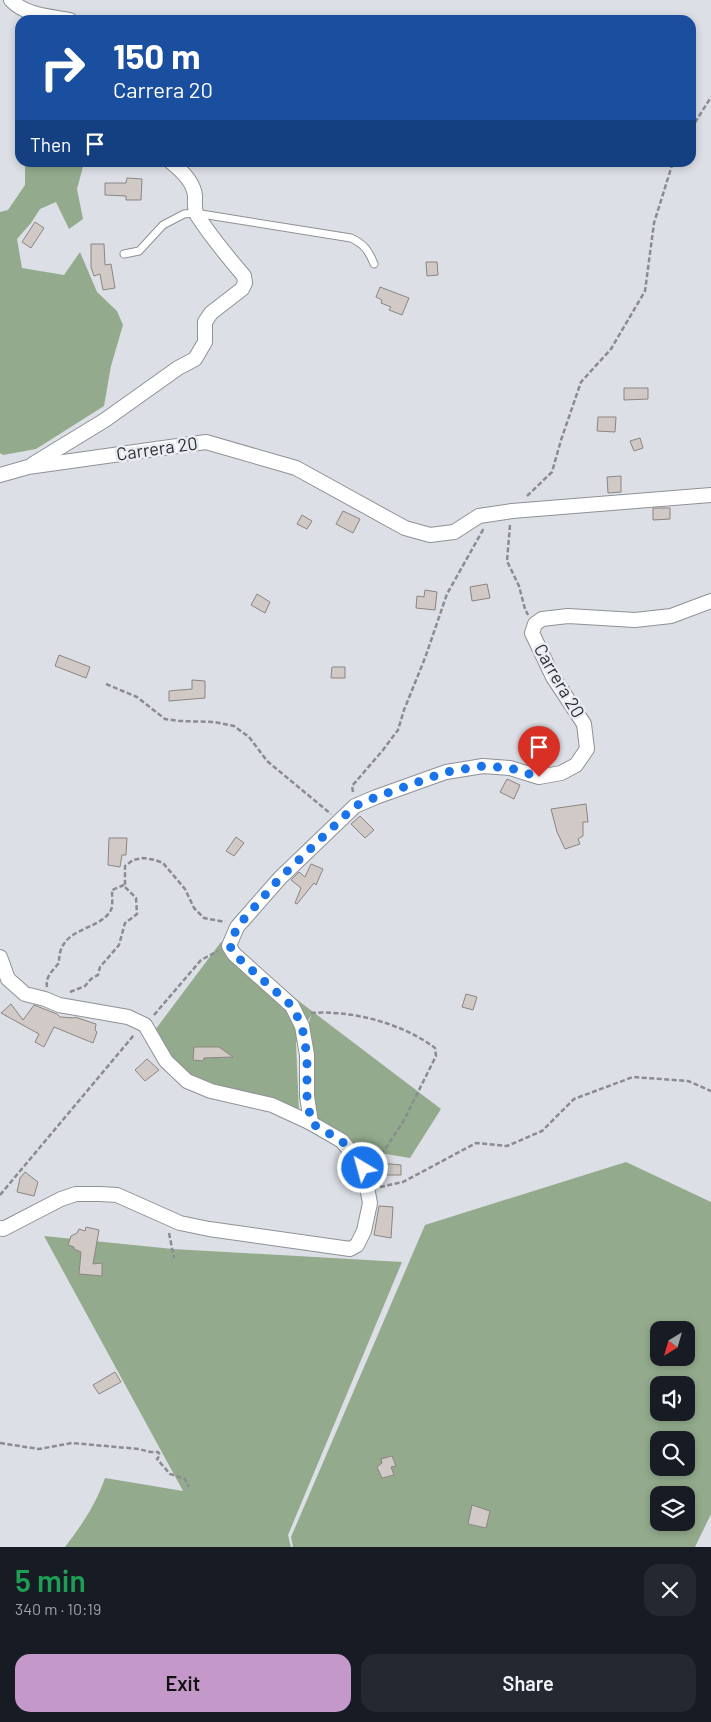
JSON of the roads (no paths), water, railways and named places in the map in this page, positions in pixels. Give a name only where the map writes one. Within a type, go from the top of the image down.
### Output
[{"type":"street","points":[[11,0],[18,7],[28,12],[44,15]]},
{"type":"street","points":[[28,467],[105,420],[178,368],[195,360],[205,342],[205,322],[211,313],[242,289],[245,283],[244,276],[213,239],[195,213],[195,193],[182,171],[177,167]]},
{"type":"street","name":"Carrera 20","points":[[0,475],[28,467],[206,442],[296,468],[405,528],[430,535],[454,532],[479,516],[512,511],[711,495]]},
{"type":"street","name":"Carrera 20","points":[[311,1123],[307,1096],[307,1056],[302,1026],[292,1006],[234,954],[230,946],[237,927],[280,878],[355,806],[446,772],[483,766],[510,768],[539,777],[561,773],[576,765],[587,749],[584,724],[568,702],[532,633],[535,624],[542,618],[568,616],[635,620],[671,616],[711,601]]},
{"type":"street","points":[[0,957],[8,979],[26,994],[47,997],[59,1005],[128,1017],[145,1026],[166,1061],[187,1081],[211,1091],[272,1105],[311,1123],[342,1141],[363,1168],[370,1203],[364,1230],[357,1244],[350,1249],[210,1230],[180,1223],[117,1195],[76,1194],[61,1199],[3,1229],[0,1228]]},
{"type":"lane","points":[[124,254],[139,252],[163,225],[184,214],[195,213],[351,238],[362,243],[369,252],[374,264]]}]
